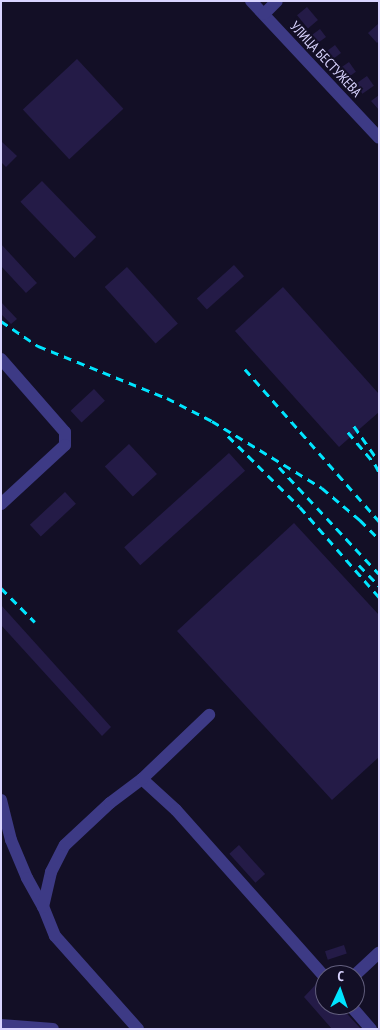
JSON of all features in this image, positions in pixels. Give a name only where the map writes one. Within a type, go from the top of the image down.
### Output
[{"type":"street","name":"УЛИЦА БЕСТУЖЕВА","points":[[251,1],[379,138]]},
{"type":"street","points":[[264,14],[277,1]]},
{"type":"street","points":[[1,359],[65,432],[65,446],[1,504]]},
{"type":"street","points":[[43,907],[51,872],[65,845],[110,803],[142,779],[210,715]]},
{"type":"street","points":[[142,779],[176,810],[315,966]]},
{"type":"street","points":[[1,800],[11,840],[55,936],[138,1029]]},
{"type":"street","points":[[365,966],[379,953]]},
{"type":"street","points":[[358,1015],[370,1029]]},
{"type":"street","points":[[3,1026],[53,1029]]},
{"type":"building","points":[[307,7],[318,20],[308,28],[297,15]]},
{"type":"building","points":[[378,24],[379,41],[377,43],[368,33]]},
{"type":"building","points":[[320,29],[326,37],[317,44],[311,36]]},
{"type":"building","points":[[335,45],[341,53],[331,60],[325,52]]},
{"type":"building","points":[[77,59],[123,109],[69,159],[23,109]]},
{"type":"building","points":[[349,62],[356,72],[347,78],[340,68]]},
{"type":"building","points":[[367,76],[374,86],[362,94],[356,84]]},
{"type":"building","points":[[379,95],[379,110],[371,101]]},
{"type":"building","points":[[1,141],[17,156],[6,167],[1,162]]},
{"type":"building","points":[[42,181],[96,237],[75,258],[20,202]]},
{"type":"building","points":[[1,244],[37,283],[26,293],[1,266]]},
{"type":"building","points":[[234,265],[244,276],[207,310],[197,298]]},
{"type":"building","points":[[127,267],[178,323],[156,344],[105,287]]},
{"type":"building","points":[[283,287],[379,394],[379,412],[339,447],[235,331]]},
{"type":"building","points":[[1,302],[17,319],[11,324],[1,314]]},
{"type":"building","points":[[94,389],[105,401],[82,423],[71,411]]},
{"type":"building","points":[[129,444],[157,474],[133,496],[105,467]]},
{"type":"building","points":[[229,453],[245,471],[140,565],[124,547]]},
{"type":"building","points":[[65,492],[76,504],[41,536],[30,525]]},
{"type":"building","points":[[294,523],[379,615],[379,757],[332,800],[177,631]]},
{"type":"building","points":[[1,605],[111,727],[102,736],[1,625]]},
{"type":"building","points":[[239,845],[265,874],[255,883],[229,854]]},
{"type":"building","points":[[344,945],[347,954],[328,960],[325,951]]},
{"type":"building","points":[[315,985],[315,1010],[304,997]]},
{"type":"building","points":[[320,1015],[348,1015],[361,1029],[332,1029]]},
{"type":"railway","points":[[1,321],[38,346],[167,398],[212,421],[322,488],[379,539]]},
{"type":"railway","points":[[245,369],[379,521]]},
{"type":"railway","points":[[354,426],[376,458]]},
{"type":"railway","points":[[348,432],[375,464],[379,472]]},
{"type":"railway","points":[[228,436],[300,507],[379,597]]},
{"type":"railway","points":[[279,467],[379,574]]},
{"type":"railway","points":[[359,565],[379,586]]},
{"type":"railway","points":[[1,588],[35,622]]}]
